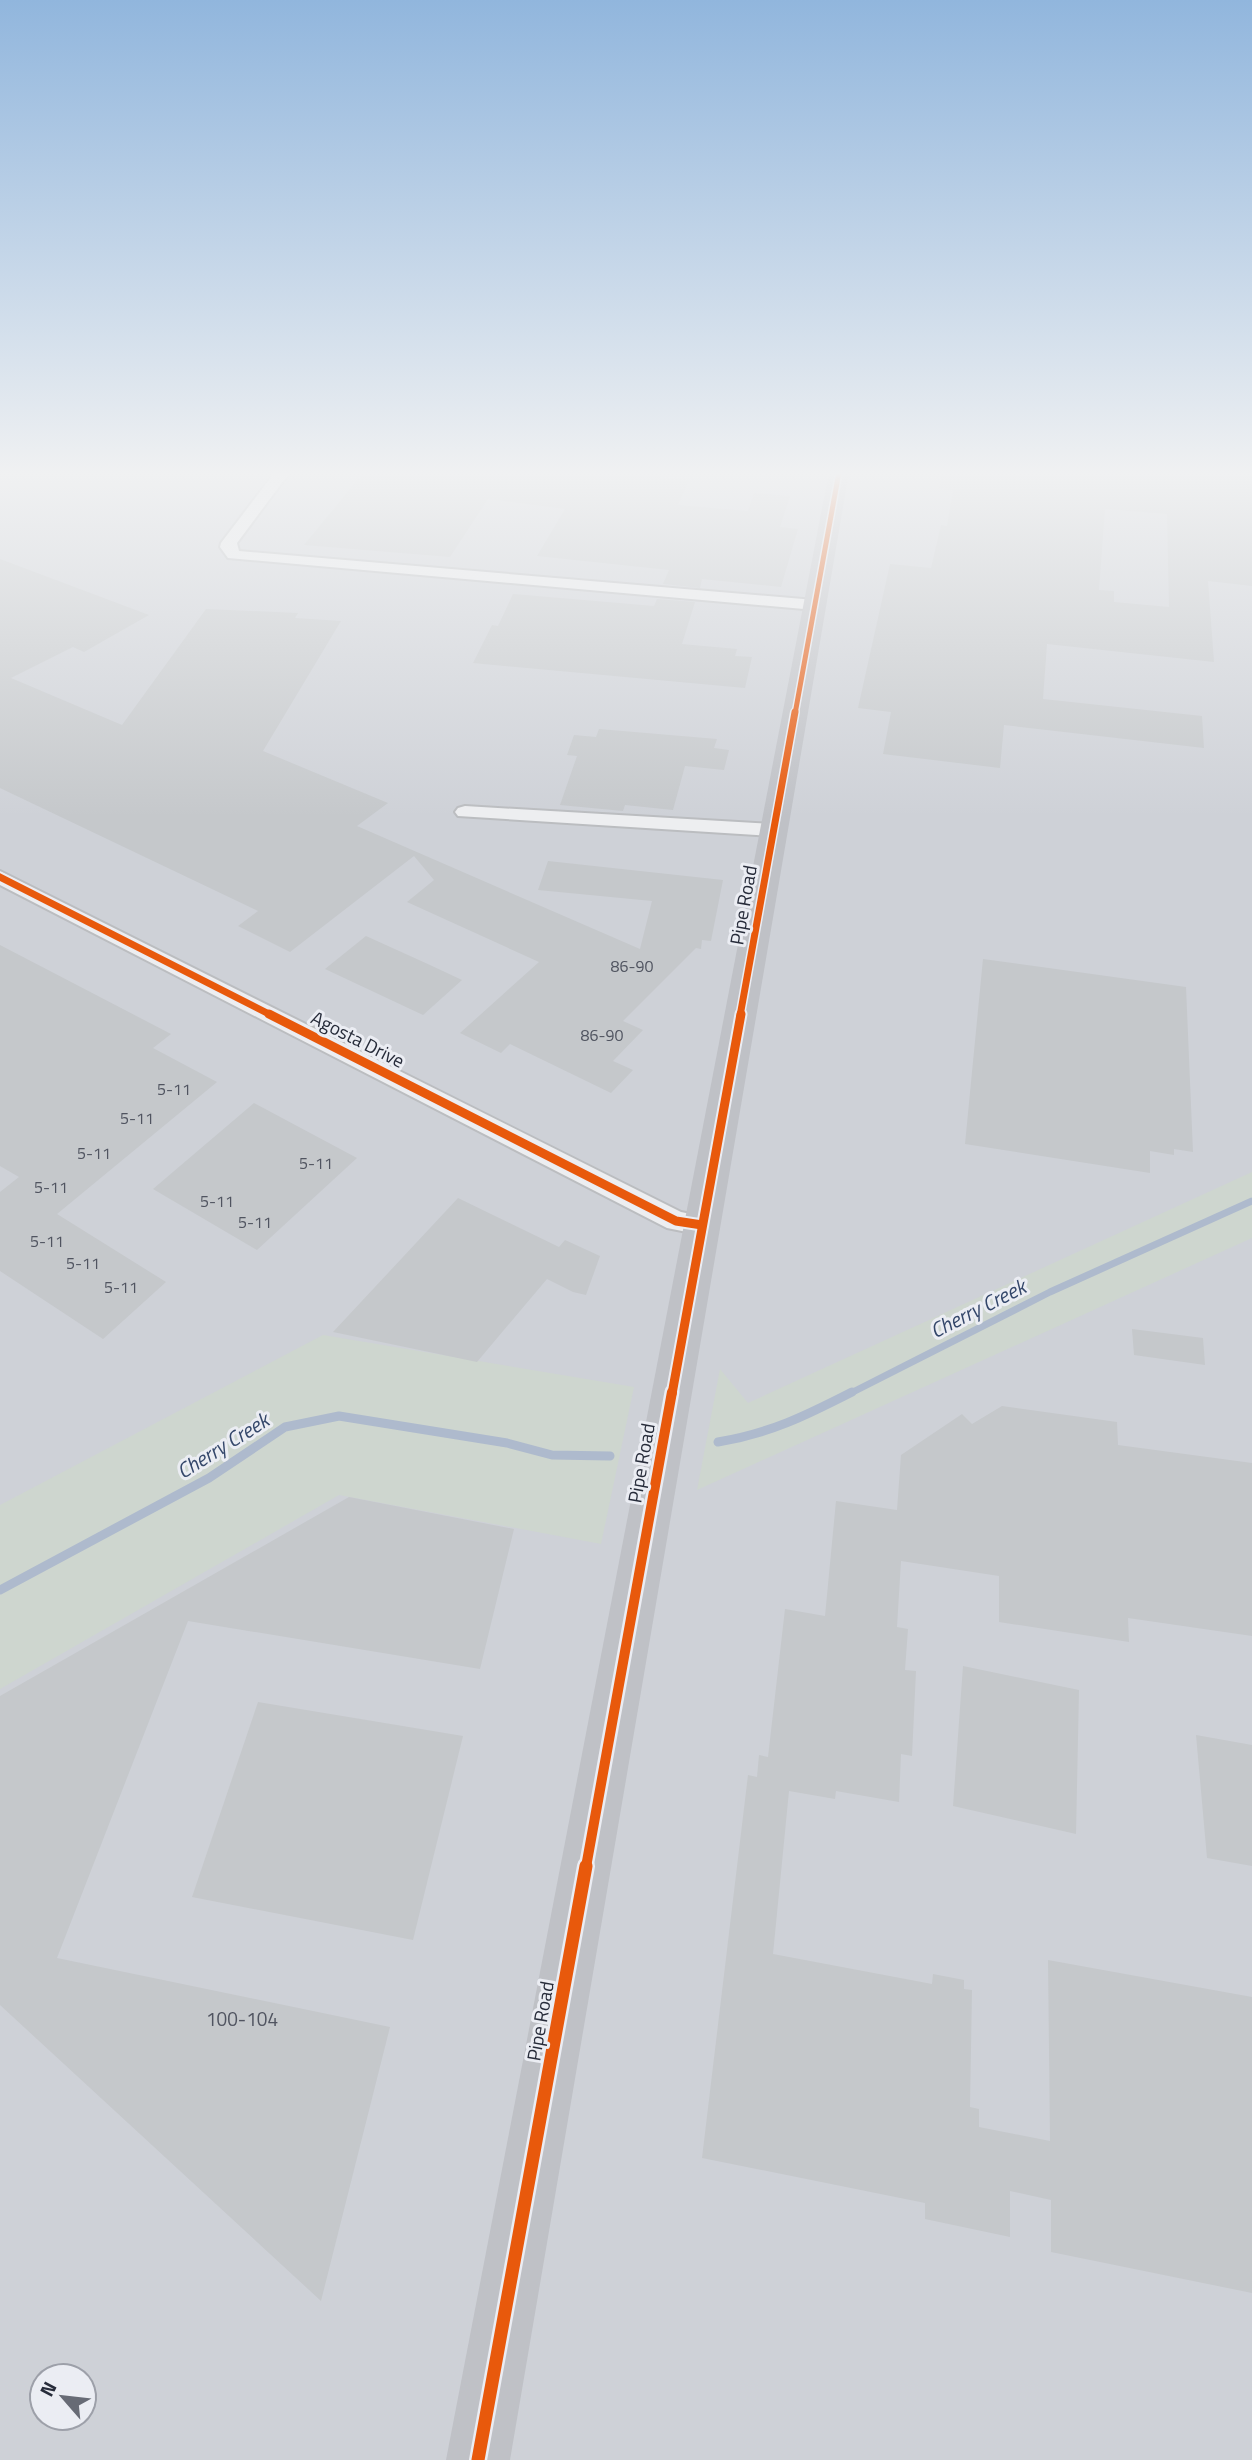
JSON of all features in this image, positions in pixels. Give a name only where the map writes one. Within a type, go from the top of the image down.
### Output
[{"type":"street","points":[[604,587],[815,605]]},
{"type":"street","name":"Pipe Road","points":[[478,2460],[818,587]]},
{"type":"street","points":[[466,812],[773,830]]},
{"type":"street","name":"Agosta Drive","points":[[0,877],[676,1221],[702,1225]]},
{"type":"shaded area","points":[[0,587],[1252,587],[1252,2460],[0,2460]]},
{"type":"shaded area","points":[[1252,1172],[1252,1238],[697,1490],[720,1369],[748,1403]]},
{"type":"shaded area","points":[[323,1335],[634,1387],[601,1544],[339,1495],[0,1689],[0,1505]]},
{"type":"building","points":[[0,587],[74,587],[149,615],[84,652],[73,647],[11,678],[122,725],[206,609],[298,613],[295,618],[341,621],[263,751],[388,803],[357,826],[640,949],[652,901],[538,890],[548,861],[723,880],[711,941],[702,940],[701,949],[696,948],[623,1021],[643,1030],[613,1061],[633,1070],[611,1093],[510,1044],[501,1053],[460,1033],[539,962],[407,902],[434,880],[414,856],[290,952],[238,926],[258,911],[0,788]]},
{"type":"building","points":[[885,587],[1099,587],[1099,590],[1114,591],[1114,602],[1169,607],[1169,587],[1208,587],[1214,662],[1047,644],[1043,699],[1202,716],[1204,748],[1004,725],[1000,768],[883,754],[891,712],[858,708]]},
{"type":"building","points":[[513,594],[654,606],[657,599],[695,602],[682,644],[737,649],[735,656],[752,657],[745,688],[473,663],[492,625],[498,626]]},
{"type":"building","points":[[599,729],[717,739],[714,748],[729,750],[724,770],[685,766],[673,810],[625,805],[623,811],[560,805],[577,756],[567,755],[574,735],[596,737]]},
{"type":"building","points":[[366,936],[462,980],[423,1015],[325,969]]},
{"type":"building","points":[[0,945],[171,1034],[153,1048],[217,1082],[57,1214],[166,1282],[103,1339],[0,1271],[0,1192],[19,1177],[0,1166]]},
{"type":"building","points":[[983,959],[1186,987],[1193,1152],[1174,1149],[1174,1155],[1150,1151],[1150,1173],[965,1144]]},
{"type":"building","points":[[254,1103],[357,1158],[257,1250],[153,1189]]},
{"type":"building","points":[[458,1198],[559,1247],[565,1240],[600,1256],[586,1295],[573,1292],[547,1279],[477,1362],[333,1332]]},
{"type":"building","points":[[1132,1329],[1203,1338],[1205,1365],[1134,1355]]},
{"type":"building","points":[[1002,1406],[1117,1422],[1118,1445],[1252,1463],[1252,1636],[1128,1618],[1129,1642],[999,1622],[999,1576],[901,1561],[897,1627],[908,1629],[905,1670],[916,1671],[912,1756],[901,1754],[899,1802],[836,1791],[835,1799],[789,1791],[773,1954],[932,1984],[933,1974],[964,1980],[964,1989],[972,1990],[970,2107],[979,2109],[979,2127],[1050,2141],[1048,1960],[1252,1997],[1252,2293],[1051,2252],[1051,2200],[1010,2191],[1010,2237],[925,2219],[925,2203],[702,2158],[748,1775],[757,1777],[759,1755],[768,1757],[785,1609],[825,1616],[836,1501],[897,1510],[901,1455],[962,1414],[972,1424]]},
{"type":"building","points":[[349,1497],[514,1529],[480,1669],[188,1621],[57,1958],[390,2027],[321,2301],[0,2005],[0,1696]]},
{"type":"building","points":[[963,1666],[1079,1690],[1076,1834],[953,1806]]},
{"type":"building","points":[[258,1702],[463,1736],[413,1940],[192,1897]]},
{"type":"building","points":[[1196,1735],[1252,1745],[1252,1866],[1207,1858]]},
{"type":"waterway","name":"Cherry Creek","points":[[849,1394],[1050,1292],[1252,1201]]},
{"type":"waterway","name":"Cherry Creek","points":[[718,1442],[755,1434],[787,1423],[852,1392]]},
{"type":"waterway","name":"Cherry Creek","points":[[0,1590],[209,1478],[285,1427],[339,1416],[507,1443],[552,1455],[610,1456]]},
{"type":"cycle path","points":[[478,2460],[818,587]]},
{"type":"cycle path","points":[[0,877],[676,1221],[702,1225]]}]
